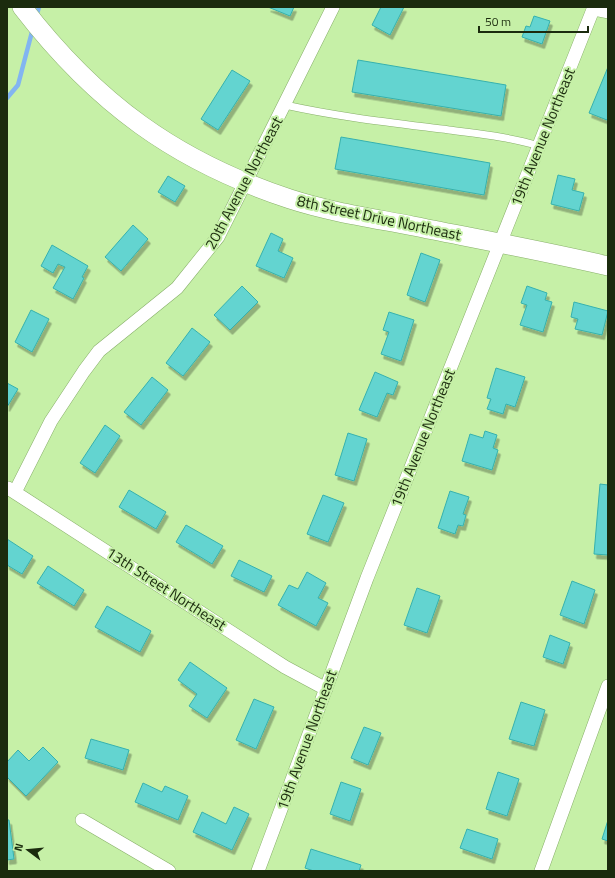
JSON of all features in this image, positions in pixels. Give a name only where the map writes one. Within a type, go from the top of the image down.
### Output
[{"type":"main road","name":"8th Street Drive Northeast","points":[[22,7],[48,40],[77,71],[121,111],[166,142],[200,162],[246,183],[291,199],[329,210],[500,243],[608,266]]},
{"type":"street","name":"20th Avenue Northeast","points":[[11,489],[51,421],[99,351],[166,298],[190,275],[218,237],[333,7]]},
{"type":"street","points":[[594,8],[608,12]]},
{"type":"street","name":"19th Avenue Northeast","points":[[258,871],[367,578],[594,8]]},
{"type":"street","name":"13th Street Northeast","points":[[11,489],[285,667],[326,689]]},
{"type":"street","points":[[541,871],[608,686]]},
{"type":"street","points":[[82,820],[169,871]]},
{"type":"lane","points":[[285,105],[324,114],[482,135],[522,141],[539,146]]},
{"type":"building","points":[[268,7],[294,7],[290,16]]},
{"type":"building","points":[[381,7],[404,7],[390,35],[372,25]]},
{"type":"building","points":[[534,16],[550,21],[542,44],[522,37],[526,26],[530,27]]},
{"type":"building","points":[[358,60],[506,85],[501,116],[352,92]]},
{"type":"building","points":[[608,67],[608,117],[607,120],[589,113]]},
{"type":"building","points":[[232,70],[250,81],[218,130],[201,119]]},
{"type":"building","points":[[341,137],[490,163],[484,195],[335,169]]},
{"type":"building","points":[[558,175],[575,179],[572,190],[584,193],[579,211],[551,204]]},
{"type":"building","points":[[168,176],[185,186],[175,202],[158,192]]},
{"type":"building","points":[[133,225],[148,239],[121,271],[105,257]]},
{"type":"building","points":[[271,233],[283,239],[278,251],[293,258],[284,278],[256,266]]},
{"type":"building","points":[[52,245],[88,266],[82,277],[84,278],[73,299],[53,288],[65,267],[58,264],[53,273],[41,266]]},
{"type":"building","points":[[421,253],[440,260],[425,302],[407,295]]},
{"type":"building","points":[[242,286],[258,302],[230,330],[214,315]]},
{"type":"building","points":[[527,286],[547,293],[545,300],[552,302],[543,332],[520,325],[527,305],[521,303]]},
{"type":"building","points":[[574,302],[608,311],[602,335],[575,329],[578,319],[571,317]]},
{"type":"building","points":[[31,310],[49,319],[32,352],[15,342]]},
{"type":"building","points":[[389,312],[414,320],[401,361],[381,354],[389,332],[383,330]]},
{"type":"building","points":[[192,328],[210,342],[183,376],[166,363]]},
{"type":"building","points":[[496,368],[525,377],[515,407],[506,404],[503,414],[487,409],[491,399],[487,398]]},
{"type":"building","points":[[375,372],[398,382],[393,395],[387,393],[377,417],[359,410]]},
{"type":"building","points":[[152,377],[168,390],[141,425],[124,412]]},
{"type":"building","points":[[7,383],[18,389],[7,407]]},
{"type":"building","points":[[105,425],[120,436],[95,473],[80,463]]},
{"type":"building","points":[[485,431],[497,435],[493,448],[498,450],[492,470],[462,461],[470,434],[483,438]]},
{"type":"building","points":[[348,433],[367,439],[354,481],[335,475]]},
{"type":"building","points":[[600,484],[608,485],[608,555],[594,554]]},
{"type":"building","points":[[129,490],[166,512],[156,529],[119,507]]},
{"type":"building","points":[[450,491],[469,497],[463,514],[466,515],[463,526],[458,525],[455,534],[438,528]]},
{"type":"building","points":[[323,495],[344,503],[328,542],[307,534]]},
{"type":"building","points":[[186,525],[223,546],[212,564],[176,542]]},
{"type":"building","points":[[7,539],[33,556],[22,574],[7,565]]},
{"type":"building","points":[[239,560],[272,576],[264,592],[231,576]]},
{"type":"building","points":[[48,566],[84,590],[74,606],[37,583]]},
{"type":"building","points":[[307,572],[326,583],[318,598],[328,603],[316,626],[278,605],[289,585],[298,589]]},
{"type":"building","points":[[572,581],[595,590],[584,624],[560,615]]},
{"type":"building","points":[[417,588],[440,596],[427,633],[404,625]]},
{"type":"building","points":[[107,606],[151,631],[140,652],[95,627]]},
{"type":"building","points":[[550,635],[570,643],[563,664],[543,657]]},
{"type":"building","points":[[190,662],[227,688],[207,718],[189,706],[197,694],[178,680]]},
{"type":"building","points":[[254,699],[274,707],[256,749],[236,740]]},
{"type":"building","points":[[521,702],[545,710],[534,746],[509,739]]},
{"type":"building","points":[[364,727],[381,733],[368,765],[351,758]]},
{"type":"building","points":[[91,739],[129,750],[123,770],[85,758]]},
{"type":"building","points":[[43,747],[58,762],[26,796],[7,777],[7,762],[18,750],[29,761]]},
{"type":"building","points":[[498,772],[519,779],[507,816],[486,809]]},
{"type":"building","points":[[341,782],[361,789],[350,821],[330,814]]},
{"type":"building","points":[[143,783],[162,792],[165,786],[188,796],[178,820],[135,802]]},
{"type":"building","points":[[234,807],[249,814],[232,850],[193,832],[202,812],[226,824]]},
{"type":"building","points":[[7,820],[9,820],[14,859],[7,860]]},
{"type":"building","points":[[608,820],[608,841],[602,839]]},
{"type":"building","points":[[467,829],[498,839],[492,859],[460,848]]},
{"type":"building","points":[[311,849],[361,865],[359,871],[314,871],[305,868]]},
{"type":"waterway","points":[[36,17],[39,7]]},
{"type":"waterway","points":[[7,98],[18,85],[33,28]]}]
